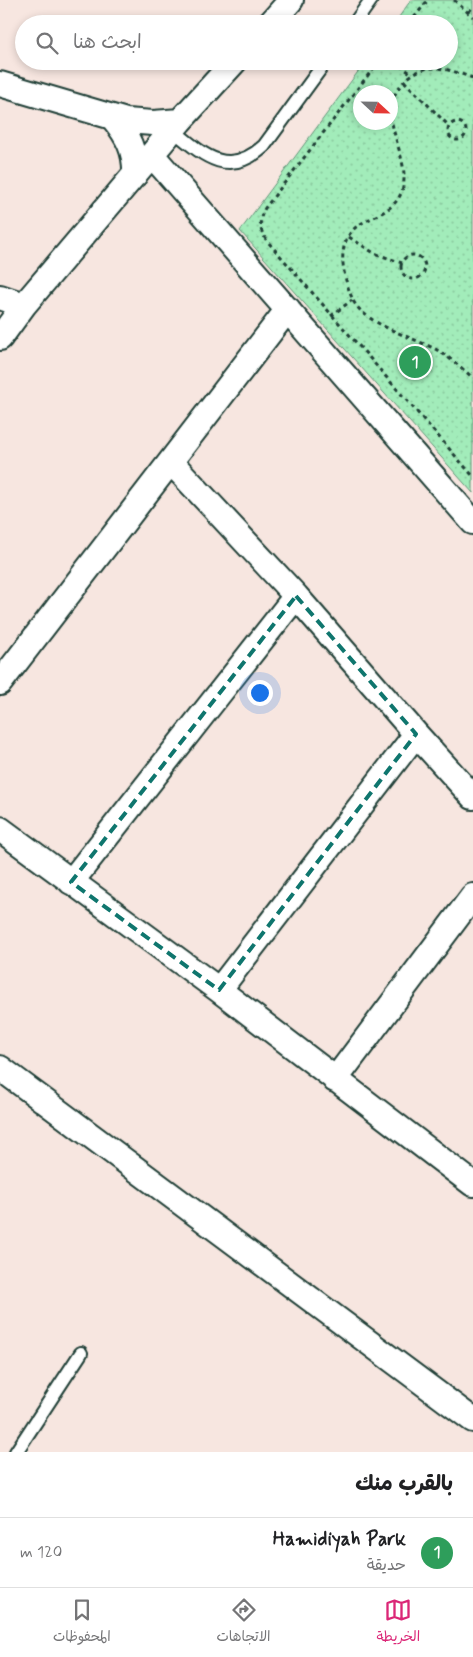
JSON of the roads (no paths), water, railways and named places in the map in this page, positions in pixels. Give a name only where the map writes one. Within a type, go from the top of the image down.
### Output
[{"type":"street","points":[[278,15],[292,0]]},
{"type":"street","points":[[0,338],[24,305],[176,126],[227,70]]},
{"type":"street","points":[[0,84],[113,118],[176,126]]},
{"type":"street","points":[[113,118],[128,138],[133,150],[135,175]]},
{"type":"street","points":[[152,155],[473,522]]},
{"type":"street","points":[[0,297],[24,305]]},
{"type":"street","points":[[0,682],[288,309]]},
{"type":"street","points":[[171,462],[296,596],[473,797]]},
{"type":"street","points":[[70,882],[296,596]]},
{"type":"street","points":[[219,990],[416,734]]},
{"type":"street","points":[[0,829],[219,990],[473,1184]]},
{"type":"street","points":[[335,1080],[473,896]]},
{"type":"street","points":[[0,1068],[473,1420]]},
{"type":"lane","points":[[360,15],[371,0]]},
{"type":"lane","points":[[176,126],[201,153],[212,159],[223,162],[245,159],[256,154],[264,146],[319,70]]},
{"type":"lane","points":[[16,1452],[81,1353]]},
{"type":"place","name":"Hamidiyah Park","points":[[415,362]]}]
